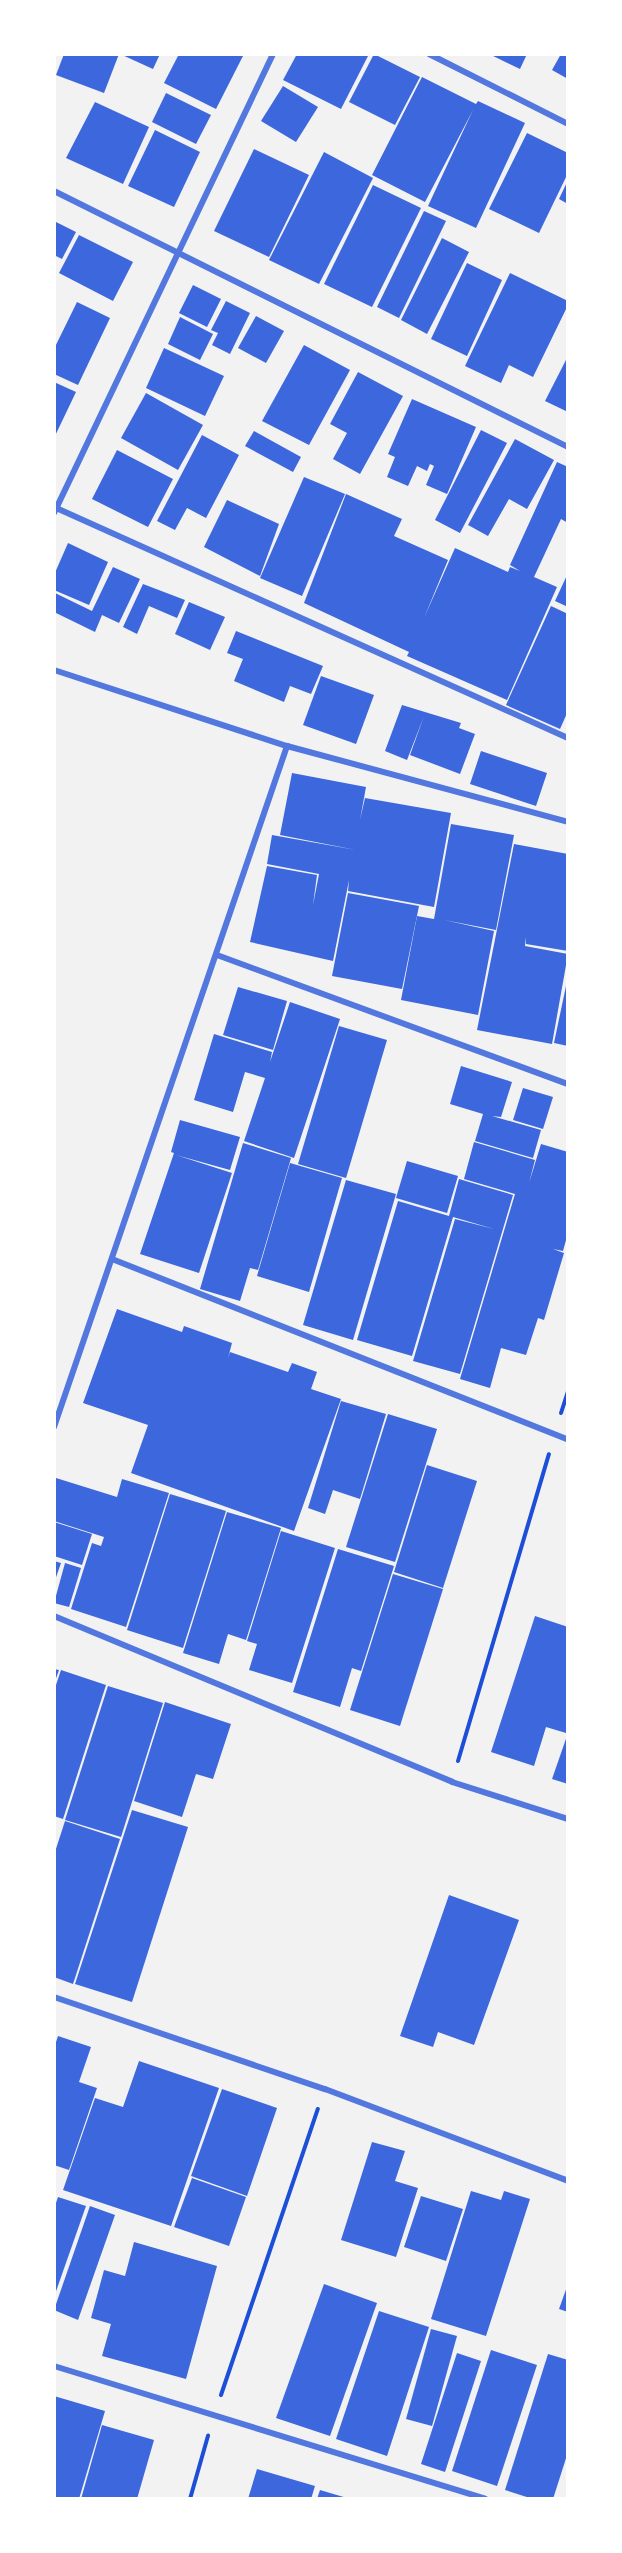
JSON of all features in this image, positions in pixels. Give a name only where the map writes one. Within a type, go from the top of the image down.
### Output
[{"type":"street","points":[[273,54],[176,252],[55,509],[568,738]]},
{"type":"street","points":[[429,54],[568,124]]},
{"type":"street","points":[[54,191],[568,447]]},
{"type":"street","points":[[54,670],[286,746],[568,822]]},
{"type":"street","points":[[54,1427],[217,955],[286,746]]},
{"type":"street","points":[[217,955],[568,1084]]},
{"type":"street","points":[[112,1259],[568,1440]]},
{"type":"street","points":[[54,1616],[452,1782],[568,1819]]},
{"type":"street","points":[[54,1997],[325,2089],[568,2181]]},
{"type":"street","points":[[54,2366],[485,2499]]},
{"type":"path","points":[[452,1782],[568,1391]]},
{"type":"path","points":[[190,2499],[213,2415],[325,2089]]},
{"type":"building","points":[[64,54],[119,54],[104,93],[56,75]]},
{"type":"building","points":[[120,54],[160,54],[153,69]]},
{"type":"building","points":[[179,54],[244,54],[216,109],[164,83]]},
{"type":"building","points":[[297,54],[369,54],[341,109],[283,80]]},
{"type":"building","points":[[374,54],[420,77],[395,125],[349,102]]},
{"type":"building","points":[[489,54],[527,54],[520,69]]},
{"type":"building","points":[[561,54],[568,54],[568,79],[552,70]]},
{"type":"building","points":[[422,77],[476,104],[478,101],[525,123],[476,228],[428,206],[473,110],[425,202],[372,175]]},
{"type":"building","points":[[283,86],[318,107],[296,142],[261,121]]},
{"type":"building","points":[[166,93],[211,115],[196,144],[152,122]]},
{"type":"building","points":[[95,102],[149,127],[123,184],[66,158]]},
{"type":"building","points":[[155,130],[200,152],[174,207],[128,186]]},
{"type":"building","points":[[527,133],[568,153],[568,173],[539,233],[489,209]]},
{"type":"building","points":[[254,149],[309,175],[269,257],[214,231]]},
{"type":"building","points":[[324,152],[373,178],[319,284],[269,260]]},
{"type":"building","points":[[568,180],[568,204],[559,199]]},
{"type":"building","points":[[373,185],[421,208],[372,307],[324,284]]},
{"type":"building","points":[[424,211],[446,221],[399,318],[377,307]]},
{"type":"building","points":[[54,221],[76,232],[62,259],[54,255]]},
{"type":"building","points":[[79,235],[133,262],[113,301],[59,273]]},
{"type":"building","points":[[442,238],[469,252],[427,334],[401,320]]},
{"type":"building","points":[[467,263],[502,280],[467,356],[431,339]]},
{"type":"building","points":[[510,273],[568,301],[568,305],[533,377],[509,365],[501,383],[465,366]]},
{"type":"building","points":[[193,285],[221,299],[207,327],[179,313]]},
{"type":"building","points":[[226,301],[250,313],[230,354],[212,345],[218,333],[211,330]]},
{"type":"building","points":[[77,302],[110,318],[78,385],[54,374],[54,349]]},
{"type":"building","points":[[256,316],[284,331],[266,363],[238,348]]},
{"type":"building","points":[[180,317],[213,334],[200,360],[168,344]]},
{"type":"building","points":[[304,345],[350,370],[309,445],[262,421]]},
{"type":"building","points":[[164,348],[224,376],[205,416],[146,388]]},
{"type":"building","points":[[568,356],[568,412],[545,401]]},
{"type":"building","points":[[358,372],[403,396],[360,474],[333,459],[347,433],[330,424]]},
{"type":"building","points":[[54,382],[76,392],[54,438]]},
{"type":"building","points":[[146,393],[203,425],[178,470],[121,438]]},
{"type":"building","points":[[412,399],[476,427],[447,494],[426,485],[434,466],[430,464],[427,471],[417,466],[408,486],[387,477],[395,457],[388,454]]},
{"type":"building","points":[[481,430],[507,443],[460,533],[435,520]]},
{"type":"building","points":[[254,431],[301,457],[293,472],[245,446]]},
{"type":"building","points":[[202,435],[239,455],[206,518],[187,508],[175,530],[157,521]]},
{"type":"building","points":[[515,439],[554,460],[527,509],[509,499],[488,536],[468,525]]},
{"type":"building","points":[[117,450],[173,479],[148,527],[92,499]]},
{"type":"building","points":[[557,462],[568,467],[568,523],[561,519],[534,577],[557,587],[507,700],[407,656],[409,652],[304,603],[346,494],[402,519],[394,536],[448,560],[424,618],[455,548],[508,572],[510,567],[520,571],[510,565]]},
{"type":"building","points":[[304,477],[345,494],[302,596],[260,578]]},
{"type":"building","points":[[227,500],[279,524],[260,576],[204,547]]},
{"type":"building","points":[[68,543],[108,562],[89,605],[54,590],[54,575]]},
{"type":"building","points":[[113,567],[140,579],[119,623],[102,615],[95,632],[54,612],[55,593],[92,611]]},
{"type":"building","points":[[568,573],[568,607],[555,601]]},
{"type":"building","points":[[143,584],[185,600],[177,618],[149,606],[137,634],[123,627]]},
{"type":"building","points":[[189,602],[225,617],[210,650],[175,634]]},
{"type":"building","points":[[551,606],[568,614],[568,711],[560,729],[506,705]]},
{"type":"building","points":[[236,631],[323,666],[311,694],[290,686],[284,702],[234,681],[243,659],[227,653]]},
{"type":"building","points":[[321,676],[374,695],[356,744],[303,725]]},
{"type":"building","points":[[402,705],[461,723],[459,728],[475,734],[460,774],[410,755],[424,716],[407,760],[385,751]]},
{"type":"building","points":[[481,751],[547,773],[536,806],[470,784]]},
{"type":"building","points":[[292,773],[366,787],[360,820],[365,798],[451,813],[434,907],[348,891],[349,880],[333,961],[250,942],[267,866],[317,875],[313,905],[319,874],[267,864],[272,835],[356,850],[280,835]]},
{"type":"building","points":[[451,824],[514,835],[496,930],[444,920],[494,931],[478,1015],[401,1000],[417,916],[434,919]]},
{"type":"building","points":[[514,844],[568,854],[568,951],[526,944],[526,937],[525,946],[568,954],[552,1044],[477,1030]]},
{"type":"building","points":[[348,893],[419,906],[402,989],[332,976]]},
{"type":"building","points":[[566,986],[568,987],[568,1046],[554,1043]]},
{"type":"building","points":[[238,987],[287,1001],[273,1050],[223,1035]]},
{"type":"building","points":[[290,1002],[340,1019],[294,1158],[244,1141],[265,1078],[245,1072],[233,1112],[194,1100],[214,1034],[272,1052],[270,1062]]},
{"type":"building","points":[[339,1026],[387,1040],[346,1178],[298,1164]]},
{"type":"building","points":[[461,1066],[512,1082],[501,1117],[492,1116],[541,1130],[533,1158],[475,1141],[483,1114],[450,1104]]},
{"type":"building","points":[[523,1088],[553,1097],[543,1129],[513,1120]]},
{"type":"building","points":[[180,1120],[240,1137],[230,1170],[176,1155],[232,1173],[199,1273],[140,1254],[174,1153],[171,1152]]},
{"type":"building","points":[[474,1142],[535,1160],[529,1183],[541,1144],[568,1152],[568,1233],[563,1251],[553,1249],[564,1253],[544,1320],[538,1318],[526,1355],[501,1348],[490,1388],[460,1379],[515,1194],[464,1179]]},
{"type":"building","points":[[243,1143],[291,1158],[258,1270],[250,1268],[240,1301],[200,1289]]},
{"type":"building","points":[[407,1161],[458,1176],[447,1213],[396,1198]]},
{"type":"building","points":[[290,1163],[342,1178],[309,1292],[257,1276]]},
{"type":"building","points":[[459,1179],[513,1195],[460,1374],[413,1361],[455,1219],[494,1229],[453,1217],[412,1356],[357,1340],[398,1201],[449,1216]]},
{"type":"building","points":[[346,1180],[396,1194],[353,1340],[303,1325]]},
{"type":"building","points":[[117,1309],[182,1332],[184,1326],[232,1343],[228,1358],[230,1352],[288,1372],[292,1363],[317,1372],[311,1389],[341,1399],[294,1531],[131,1473],[148,1425],[83,1403]]},
{"type":"building","points":[[341,1401],[386,1414],[360,1499],[333,1490],[325,1514],[308,1508]]},
{"type":"building","points":[[388,1414],[437,1429],[395,1562],[346,1547]]},
{"type":"building","points":[[427,1465],[477,1481],[443,1588],[394,1572]]},
{"type":"building","points":[[56,1478],[117,1497],[122,1479],[169,1493],[126,1627],[71,1609],[92,1543],[101,1546],[104,1537],[54,1521]]},
{"type":"building","points":[[170,1494],[226,1511],[183,1648],[127,1630]]},
{"type":"building","points":[[227,1512],[281,1528],[246,1640],[228,1634],[219,1664],[183,1653]]},
{"type":"building","points":[[54,1522],[92,1534],[82,1565],[54,1556]]},
{"type":"building","points":[[281,1531],[335,1548],[292,1683],[249,1670],[257,1644],[247,1641]]},
{"type":"building","points":[[338,1549],[394,1566],[361,1671],[352,1668],[340,1707],[293,1692]]},
{"type":"building","points":[[54,1561],[61,1563],[54,1583]]},
{"type":"building","points":[[65,1563],[81,1568],[69,1607],[54,1603]]},
{"type":"building","points":[[393,1574],[443,1589],[400,1726],[350,1710]]},
{"type":"building","points":[[535,1616],[568,1627],[568,1726],[566,1733],[546,1727],[534,1766],[491,1752]]},
{"type":"building","points":[[54,1669],[59,1670],[54,1684]]},
{"type":"building","points":[[61,1670],[106,1685],[63,1819],[54,1816],[54,1691]]},
{"type":"building","points":[[108,1686],[163,1703],[121,1837],[65,1820]]},
{"type":"building","points":[[165,1702],[231,1724],[213,1779],[196,1774],[182,1817],[134,1801]]},
{"type":"building","points":[[568,1733],[568,1784],[552,1779]]},
{"type":"building","points":[[132,1810],[188,1827],[132,2002],[75,1984]]},
{"type":"building","points":[[65,1821],[120,1839],[73,1984],[54,1977],[54,1855]]},
{"type":"building","points":[[449,1895],[519,1920],[474,2045],[438,2032],[433,2047],[400,2036]]},
{"type":"building","points":[[58,2036],[91,2047],[79,2082],[97,2088],[69,2170],[54,2165],[54,2048]]},
{"type":"building","points":[[139,2061],[219,2088],[171,2226],[63,2190],[95,2098],[123,2107]]},
{"type":"building","points":[[222,2089],[277,2108],[247,2196],[191,2176]]},
{"type":"building","points":[[372,2142],[405,2151],[395,2181],[418,2188],[396,2257],[341,2240]]},
{"type":"building","points":[[192,2178],[246,2197],[229,2246],[174,2227]]},
{"type":"building","points":[[471,2191],[501,2200],[504,2191],[530,2199],[486,2336],[431,2319]]},
{"type":"building","points":[[421,2196],[463,2209],[446,2261],[404,2247]]},
{"type":"building","points":[[58,2197],[86,2206],[54,2297],[54,2209]]},
{"type":"building","points":[[90,2206],[115,2215],[78,2320],[54,2310]]},
{"type":"building","points":[[134,2242],[217,2266],[186,2379],[102,2356],[111,2324],[91,2318],[104,2270],[125,2276]]},
{"type":"building","points":[[324,2284],[377,2303],[330,2436],[276,2418]]},
{"type":"building","points":[[568,2284],[568,2312],[559,2309]]},
{"type":"building","points":[[379,2311],[429,2327],[387,2456],[336,2439]]},
{"type":"building","points":[[431,2329],[457,2336],[432,2426],[406,2419]]},
{"type":"building","points":[[491,2350],[537,2365],[497,2486],[452,2471]]},
{"type":"building","points":[[457,2353],[481,2361],[445,2472],[421,2464]]},
{"type":"building","points":[[548,2354],[568,2360],[568,2452],[553,2499],[533,2499],[505,2490]]},
{"type":"building","points":[[54,2396],[105,2411],[79,2499],[54,2499]]},
{"type":"building","points":[[102,2425],[154,2440],[137,2499],[81,2499]]},
{"type":"building","points":[[257,2469],[315,2486],[311,2499],[248,2499]]},
{"type":"building","points":[[320,2490],[347,2498],[347,2499],[317,2499]]}]
